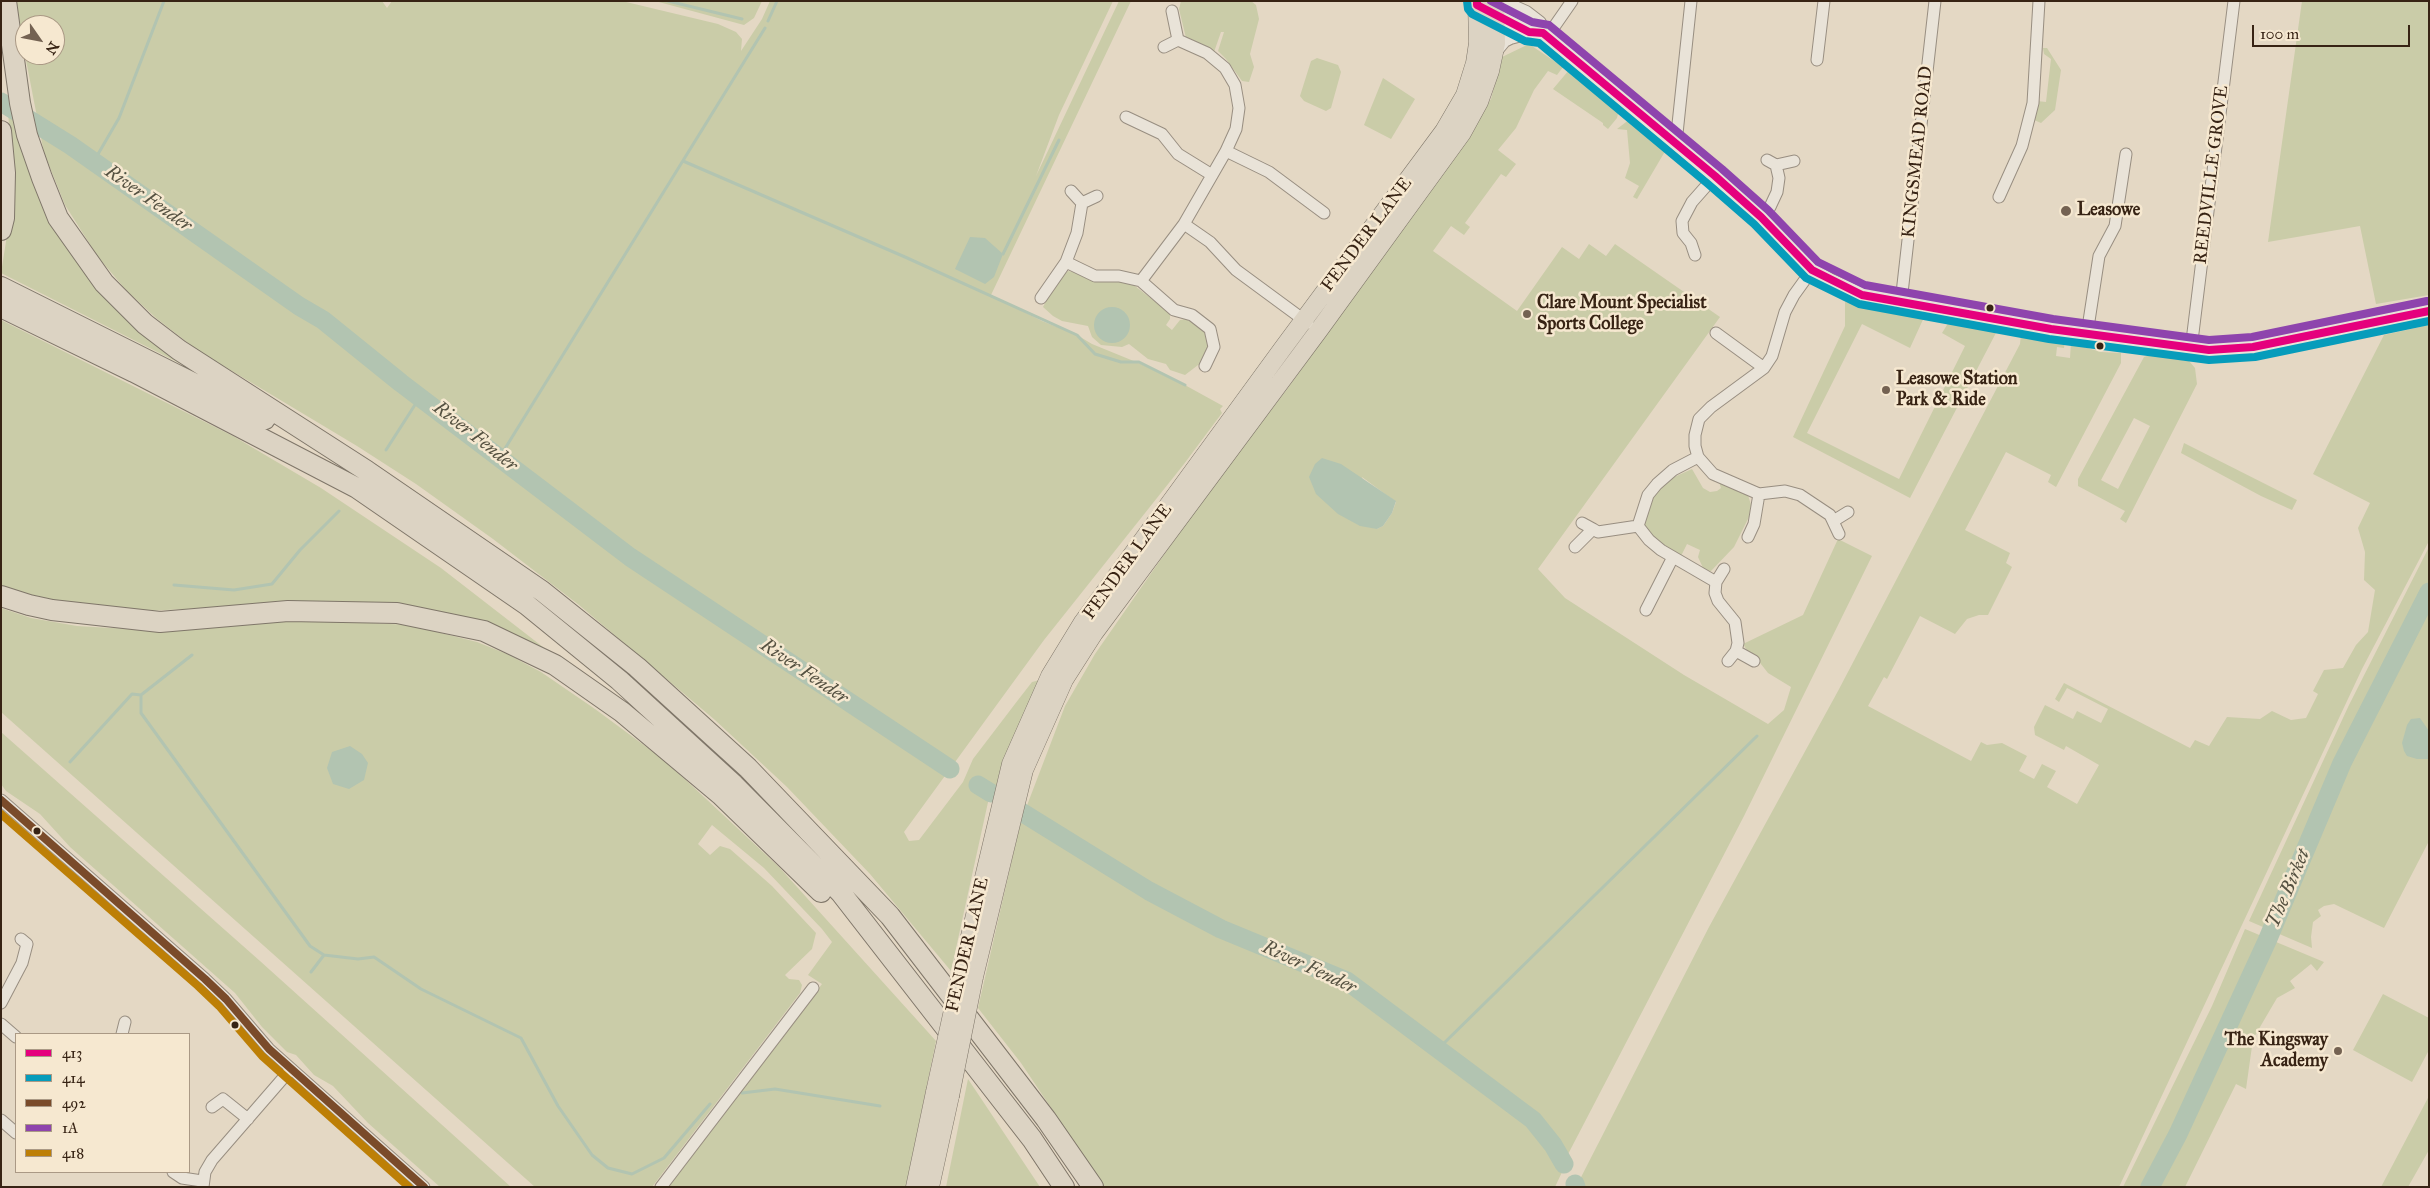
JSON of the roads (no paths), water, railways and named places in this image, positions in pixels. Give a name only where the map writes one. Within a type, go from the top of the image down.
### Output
[{"type":"highway","points":[[6,1],[20,103],[27,135],[58,218],[104,283],[145,324],[178,350],[367,471],[542,592],[637,667],[748,768],[890,916],[1046,1119],[1093,1187]]},
{"type":"highway","points":[[1,131],[5,173],[4,218],[1,230]]},
{"type":"highway","points":[[1,286],[367,471]]},
{"type":"highway","points":[[1,306],[134,372],[356,488],[527,605],[619,680],[734,785],[841,893],[1032,1139],[1064,1187]]},
{"type":"highway","points":[[1,596],[52,610],[160,622],[288,611],[397,613],[484,631],[555,665],[622,712],[721,795],[900,967]]},
{"type":"main road","name":"FENDER LANE","points":[[1311,325],[1462,133],[1482,94],[1495,48],[1489,4]]},
{"type":"main road","name":"FENDER LANE","points":[[915,1187],[942,1094],[967,975],[1024,770],[1064,680],[1094,633],[1311,325],[1444,132],[1465,95],[1489,4]]},
{"type":"main road","name":"FENDER LANE","points":[[930,1187],[942,1094]]},
{"type":"street","points":[[1495,48],[1504,40],[1515,35],[1540,34],[1572,1]]},
{"type":"street","points":[[1676,143],[1691,1]]},
{"type":"street","points":[[1817,60],[1824,1]]},
{"type":"street","name":"KINGSMEAD ROAD","points":[[1901,302],[1935,1]]},
{"type":"street","points":[[1999,197],[2022,146],[2032,103],[2039,1]]},
{"type":"street","name":"REEDVILLE GROVE","points":[[2191,349],[2234,1]]},
{"type":"street","points":[[1489,4],[1540,34],[1676,143],[1761,217],[1812,270],[1862,295],[2087,334],[2191,349],[2252,347],[2429,311]]},
{"type":"street","points":[[1172,11],[1178,40]]},
{"type":"street","points":[[1164,47],[1178,40]]},
{"type":"street","points":[[1141,281],[1184,224],[1226,151],[1238,118],[1235,85],[1225,68],[1207,53],[1178,40]]},
{"type":"street","points":[[1126,117],[1162,134],[1178,154],[1212,175]]},
{"type":"street","points":[[1226,151],[1275,176],[1324,213]]},
{"type":"street","points":[[2087,334],[2099,256],[2115,226],[2126,154]]},
{"type":"street","points":[[1761,217],[1770,207],[1777,192],[1779,178],[1772,163],[1794,161]]},
{"type":"street","points":[[1695,255],[1691,243],[1683,233],[1682,220],[1692,202],[1715,176]]},
{"type":"street","points":[[1071,191],[1082,203]]},
{"type":"street","points":[[1082,203],[1097,196]]},
{"type":"street","points":[[1041,298],[1066,262],[1077,234],[1082,203]]},
{"type":"street","points":[[1184,224],[1210,242],[1236,270],[1311,325]]},
{"type":"street","points":[[1066,262],[1095,276],[1119,276],[1141,281],[1174,310],[1192,314],[1210,329],[1214,347],[1205,366]]},
{"type":"street","points":[[1812,270],[1794,295],[1785,312],[1772,356],[1764,368],[1711,407],[1700,419],[1695,435],[1698,457],[1713,474],[1759,494],[1786,491],[1800,495],[1823,509],[1835,520],[1839,534]]},
{"type":"street","points":[[1716,333],[1764,368]]},
{"type":"street","points":[[1638,526],[1648,495],[1657,484],[1673,470],[1698,457]]},
{"type":"street","points":[[1748,537],[1754,524],[1759,494]]},
{"type":"street","points":[[1835,520],[1848,512]]},
{"type":"street","points":[[1582,523],[1598,532],[1638,526]]},
{"type":"street","points":[[1638,526],[1648,540],[1716,582]]},
{"type":"street","points":[[1575,547],[1593,529]]},
{"type":"street","points":[[1646,610],[1673,557]]},
{"type":"street","points":[[1724,569],[1716,582],[1715,593],[1718,601],[1735,622],[1738,643],[1736,650],[1728,661]]},
{"type":"street","points":[[1736,650],[1754,661]]},
{"type":"street","points":[[1,800],[226,998],[268,1049],[424,1187]]},
{"type":"street","points":[[1,1003],[22,963],[27,944],[21,938]]},
{"type":"street","points":[[661,1187],[813,988]]},
{"type":"street","points":[[122,1033],[124,1022]]},
{"type":"street","points":[[2,1026],[15,1036]]},
{"type":"street","points":[[174,1173],[182,1178],[202,1184],[205,1172],[212,1160],[291,1069]]},
{"type":"street","points":[[212,1107],[223,1099],[248,1119]]},
{"type":"street","points":[[1,1120],[15,1132]]},
{"type":"waterway","points":[[94,161],[119,118],[164,1]]},
{"type":"waterway","points":[[668,1],[742,19]]},
{"type":"waterway","points":[[768,21],[777,1]]},
{"type":"waterway","points":[[501,455],[765,28]]},
{"type":"waterway","name":"River Fender","points":[[1,102],[70,145],[299,306],[323,320],[401,383],[630,557],[950,769]]},
{"type":"waterway","points":[[1003,254],[1059,140]]},
{"type":"waterway","points":[[683,161],[905,257],[1077,335],[1095,354],[1121,362],[1139,362],[1185,385]]},
{"type":"waterway","points":[[386,450],[420,397]]},
{"type":"waterway","points":[[174,585],[234,590],[272,584],[300,550],[339,511]]},
{"type":"waterway","name":"The Birket","points":[[2150,1187],[2178,1134],[2267,941],[2342,763],[2429,592]]},
{"type":"waterway","points":[[141,695],[192,655]]},
{"type":"waterway","points":[[70,762],[132,694],[141,695],[141,713],[310,946],[324,955],[358,959],[374,957],[421,989],[521,1038],[558,1106],[592,1155],[608,1168],[632,1174],[664,1158],[710,1104]]},
{"type":"waterway","points":[[1439,1048],[1757,736]]},
{"type":"waterway","name":"River Fender","points":[[978,785],[991,793]]},
{"type":"waterway","name":"River Fender","points":[[1023,813],[1149,891],[1221,929],[1347,981],[1533,1120],[1553,1145],[1564,1164]]},
{"type":"waterway","points":[[311,972],[324,955]]},
{"type":"waterway","points":[[742,1093],[775,1089],[880,1106]]},
{"type":"place","name":"Leasowe","points":[[2066,211]]},
{"type":"place","name":"Clare Mount Specialist Sports College","points":[[1527,314]]},
{"type":"place","name":"Leasowe Station Park & Ride","points":[[1886,390]]},
{"type":"place","name":"The Kingsway Academy","points":[[2338,1051]]}]
